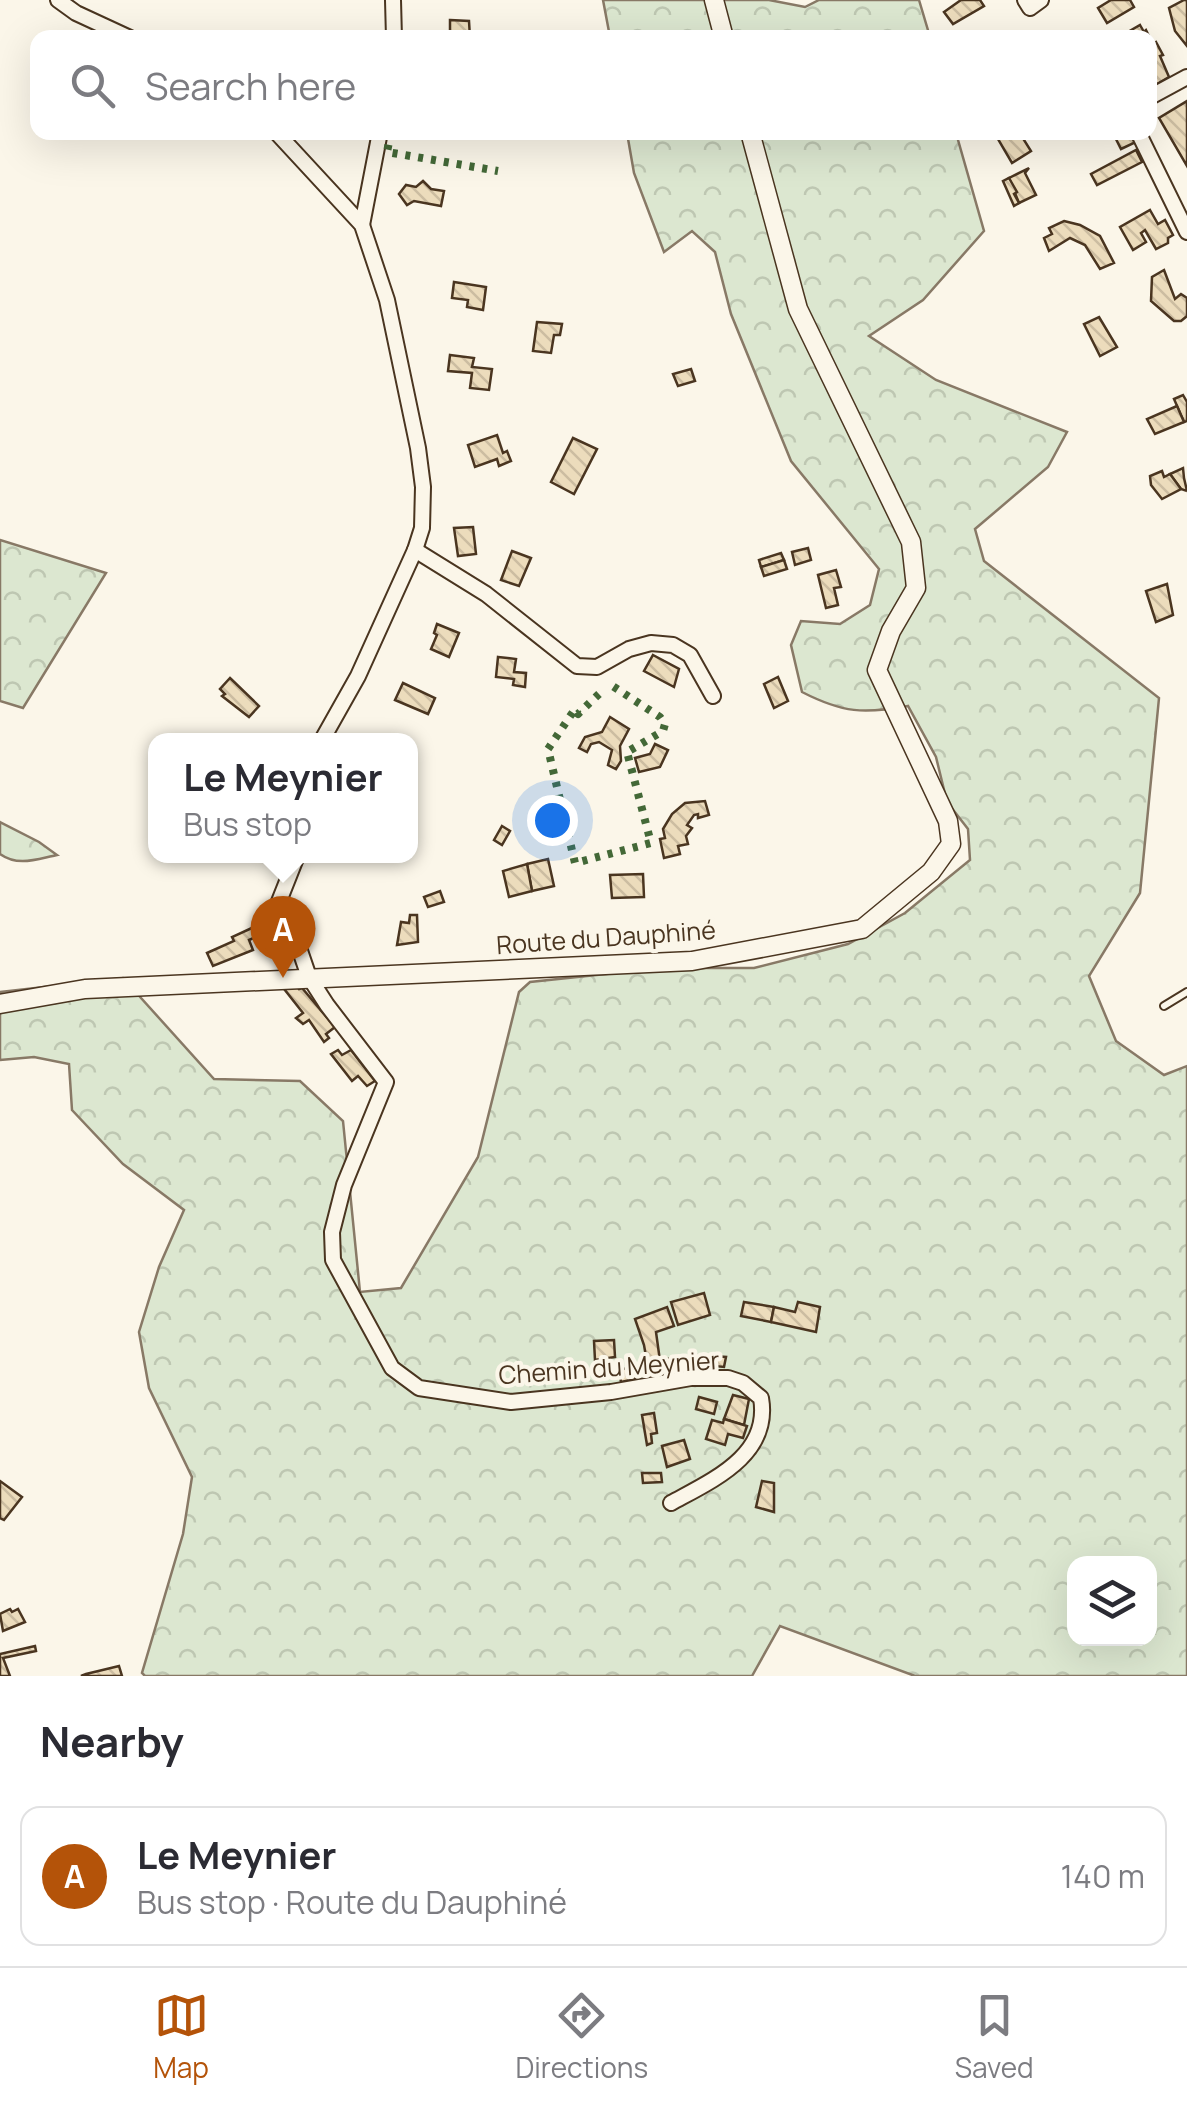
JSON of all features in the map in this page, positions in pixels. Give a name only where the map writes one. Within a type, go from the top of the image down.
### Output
[{"type":"street","points":[[58,0],[113,30]]},
{"type":"street","points":[[392,0],[394,30]]},
{"type":"street","points":[[714,0],[722,30]]},
{"type":"street","points":[[1025,0],[1030,8],[1041,0]]},
{"type":"street","points":[[1157,94],[1187,77]]},
{"type":"street","points":[[283,140],[362,224],[387,300],[424,487],[422,528],[415,550],[358,676],[326,733]]},
{"type":"street","points":[[362,224],[378,140]]},
{"type":"street","name":"Route du Dauphiné","points":[[0,1004],[85,989],[692,961],[862,929],[931,872],[951,844],[948,822],[877,670],[891,631],[916,588],[911,542],[798,309],[752,140]]},
{"type":"street","points":[[1142,140],[1187,232]]},
{"type":"street","points":[[415,550],[486,594],[577,666],[597,667],[629,649],[652,642],[672,645],[690,656],[713,696]]},
{"type":"street","points":[[293,863],[276,909],[297,942],[310,977]]},
{"type":"street","name":"Chemin du Meynier","points":[[310,977],[386,1082],[344,1185],[332,1232],[333,1260],[392,1368],[419,1388],[511,1402],[611,1392],[691,1378],[743,1382],[761,1398],[761,1431],[755,1444],[714,1480],[671,1503]]},
{"type":"lane","points":[[1164,1006],[1187,992]]},
{"type":"green space","points":[[603,0],[769,0],[805,7],[819,0],[919,0],[928,30],[609,30]]},
{"type":"green space","points":[[628,140],[958,140],[984,231],[923,300],[869,336],[936,380],[1067,432],[1048,467],[975,529],[984,561],[1159,698],[1140,893],[1089,976],[1116,1041],[1164,1075],[1187,1066],[1187,1676],[915,1676],[780,1626],[752,1676],[145,1676],[142,1673],[183,1534],[192,1477],[149,1388],[139,1332],[159,1267],[184,1210],[123,1164],[72,1110],[69,1064],[34,1057],[0,1060],[0,992],[123,978],[214,1079],[300,1081],[343,1121],[360,1292],[401,1288],[478,1157],[519,992],[530,982],[663,968],[754,968],[848,944],[905,913],[970,860],[968,829],[947,802],[936,757],[908,706],[854,710],[802,692],[791,645],[801,621],[840,624],[870,605],[879,569],[791,461],[731,314],[715,252],[692,231],[664,252],[634,173]]},
{"type":"green space","points":[[0,540],[106,573],[23,708],[0,701]]},
{"type":"green space","points":[[0,822],[57,855],[28,861],[0,854]]},
{"type":"building","points":[[961,0],[980,0],[984,6],[953,24],[944,12]]},
{"type":"building","points":[[1111,0],[1130,0],[1134,7],[1107,23],[1098,8]]},
{"type":"building","points":[[1184,0],[1187,46],[1175,31],[1169,8]]},
{"type":"building","points":[[450,20],[469,21],[470,30],[450,30]]},
{"type":"building","points":[[1157,44],[1163,55],[1160,56],[1169,77],[1157,84]]},
{"type":"building","points":[[1187,101],[1187,166],[1159,118]]},
{"type":"building","points":[[999,140],[1024,140],[1031,151],[1012,163]]},
{"type":"building","points":[[1116,140],[1135,140],[1136,142],[1121,149]]},
{"type":"building","points":[[1136,150],[1142,162],[1097,185],[1091,174]]},
{"type":"building","points":[[1029,168],[1025,173],[1036,195],[1019,203],[1009,178]]},
{"type":"building","points":[[1009,178],[1019,203],[1014,206],[1003,181]]},
{"type":"building","points":[[423,181],[431,189],[444,191],[441,206],[414,201],[407,205],[399,194],[406,185],[416,187]]},
{"type":"building","points":[[1150,210],[1158,224],[1165,220],[1173,235],[1156,249],[1145,230],[1141,233],[1146,242],[1133,250],[1120,227]]},
{"type":"building","points":[[1064,221],[1100,236],[1114,263],[1100,269],[1085,245],[1070,238],[1049,251],[1044,238],[1052,234],[1049,228]]},
{"type":"building","points":[[1164,270],[1175,299],[1181,294],[1187,298],[1187,316],[1181,321],[1174,321],[1151,301],[1152,277]]},
{"type":"building","points":[[454,282],[486,287],[483,310],[467,307],[468,300],[452,298]]},
{"type":"building","points":[[1099,317],[1117,347],[1100,356],[1084,324]]},
{"type":"building","points":[[537,322],[562,324],[560,335],[554,335],[551,353],[533,351]]},
{"type":"building","points":[[450,355],[474,358],[472,367],[492,369],[489,390],[470,388],[472,373],[448,371]]},
{"type":"building","points":[[691,369],[695,381],[678,386],[673,374]]},
{"type":"building","points":[[1183,395],[1187,402],[1184,422],[1174,399]]},
{"type":"building","points":[[1177,406],[1184,422],[1155,434],[1147,419]]},
{"type":"building","points":[[497,435],[503,453],[507,451],[511,461],[499,466],[497,459],[475,467],[468,445]]},
{"type":"building","points":[[573,438],[597,449],[574,494],[551,482]]},
{"type":"building","points":[[1183,468],[1187,491],[1170,474]]},
{"type":"building","points":[[1162,471],[1164,477],[1170,474],[1181,489],[1162,499],[1151,485],[1150,476]]},
{"type":"building","points":[[473,527],[476,554],[458,556],[454,528]]},
{"type":"building","points":[[808,548],[811,560],[795,565],[792,552]]},
{"type":"building","points":[[512,551],[531,558],[519,586],[501,580]]},
{"type":"building","points":[[781,553],[784,560],[761,567],[759,560]]},
{"type":"building","points":[[784,560],[787,569],[764,576],[761,567]]},
{"type":"building","points":[[836,570],[841,587],[834,588],[838,605],[826,608],[818,575]]},
{"type":"building","points":[[1167,584],[1173,615],[1156,622],[1146,591]]},
{"type":"building","points":[[437,624],[459,633],[449,657],[431,649]]},
{"type":"building","points":[[653,655],[679,669],[674,687],[644,671]]},
{"type":"building","points":[[498,657],[516,659],[514,672],[526,673],[525,687],[513,685],[514,679],[496,677]]},
{"type":"building","points":[[778,677],[788,701],[774,708],[764,684]]},
{"type":"building","points":[[230,678],[259,706],[249,717],[222,696],[225,694],[220,689]]},
{"type":"building","points":[[403,683],[435,698],[428,714],[395,700]]},
{"type":"building","points":[[610,717],[629,729],[620,746],[621,761],[616,769],[608,765],[612,750],[599,742],[591,744],[587,752],[579,748],[585,737],[602,732]]},
{"type":"building","points":[[655,744],[668,750],[660,767],[639,772],[635,758],[650,754]]},
{"type":"building","points":[[705,801],[709,815],[694,815],[687,825],[692,828],[686,836],[688,844],[678,846],[680,854],[664,858],[660,839],[665,838],[663,829],[672,814],[685,803]]},
{"type":"building","points":[[502,826],[510,831],[502,845],[494,840]]},
{"type":"building","points":[[548,859],[554,886],[532,891],[527,864]]},
{"type":"building","points":[[527,864],[532,891],[509,897],[503,871]]},
{"type":"building","points":[[643,874],[644,897],[612,898],[610,875]]},
{"type":"building","points":[[440,891],[444,902],[428,907],[424,897]]},
{"type":"building","points":[[410,915],[417,915],[418,942],[397,945],[401,922],[409,923]]},
{"type":"building","points":[[254,927],[258,936],[249,940],[253,950],[213,966],[207,953]]},
{"type":"building","points":[[295,984],[335,1027],[326,1034],[329,1038],[324,1042],[309,1020],[303,1024],[296,1018],[303,1013],[281,985]]},
{"type":"building","points":[[338,1050],[342,1055],[351,1050],[375,1081],[367,1086],[358,1076],[352,1081],[331,1054]]},
{"type":"building","points":[[704,1293],[710,1315],[678,1325],[671,1302]]},
{"type":"building","points":[[744,1302],[774,1307],[771,1322],[741,1316]]},
{"type":"building","points":[[798,1302],[820,1307],[816,1332],[771,1322],[774,1307],[795,1312]]},
{"type":"building","points":[[667,1307],[674,1326],[656,1332],[660,1361],[671,1358],[672,1368],[649,1374],[635,1319]]},
{"type":"building","points":[[614,1340],[615,1357],[595,1360],[594,1341]]},
{"type":"building","points":[[695,1355],[726,1357],[724,1367],[693,1364]]},
{"type":"building","points":[[632,1367],[635,1379],[621,1382],[619,1370]]},
{"type":"building","points":[[733,1395],[749,1399],[744,1425],[724,1419]]},
{"type":"building","points":[[699,1397],[717,1402],[714,1414],[696,1409]]},
{"type":"building","points":[[654,1413],[657,1433],[651,1434],[652,1443],[647,1445],[642,1415]]},
{"type":"building","points":[[724,1419],[747,1426],[743,1438],[728,1434],[725,1445],[706,1439],[712,1420],[723,1423]]},
{"type":"building","points":[[684,1440],[690,1459],[667,1467],[662,1446]]},
{"type":"building","points":[[642,1473],[661,1473],[662,1482],[643,1483]]},
{"type":"building","points":[[0,1481],[22,1497],[4,1520],[0,1518]]},
{"type":"building","points":[[762,1481],[774,1483],[774,1512],[756,1507]]},
{"type":"building","points":[[18,1609],[25,1622],[3,1631],[0,1614]]},
{"type":"building","points":[[35,1646],[36,1651],[3,1658],[10,1676],[0,1676],[0,1654]]},
{"type":"building","points":[[119,1666],[122,1676],[81,1676],[86,1674]]},
{"type":"hedge","points":[[389,140],[387,152],[498,171]]},
{"type":"hedge","points":[[599,694],[578,714],[575,709],[548,749],[575,863],[651,843],[627,752],[663,731],[665,724],[611,685]]},
{"type":"place","name":"Le Meynier","points":[[283,978]]}]
